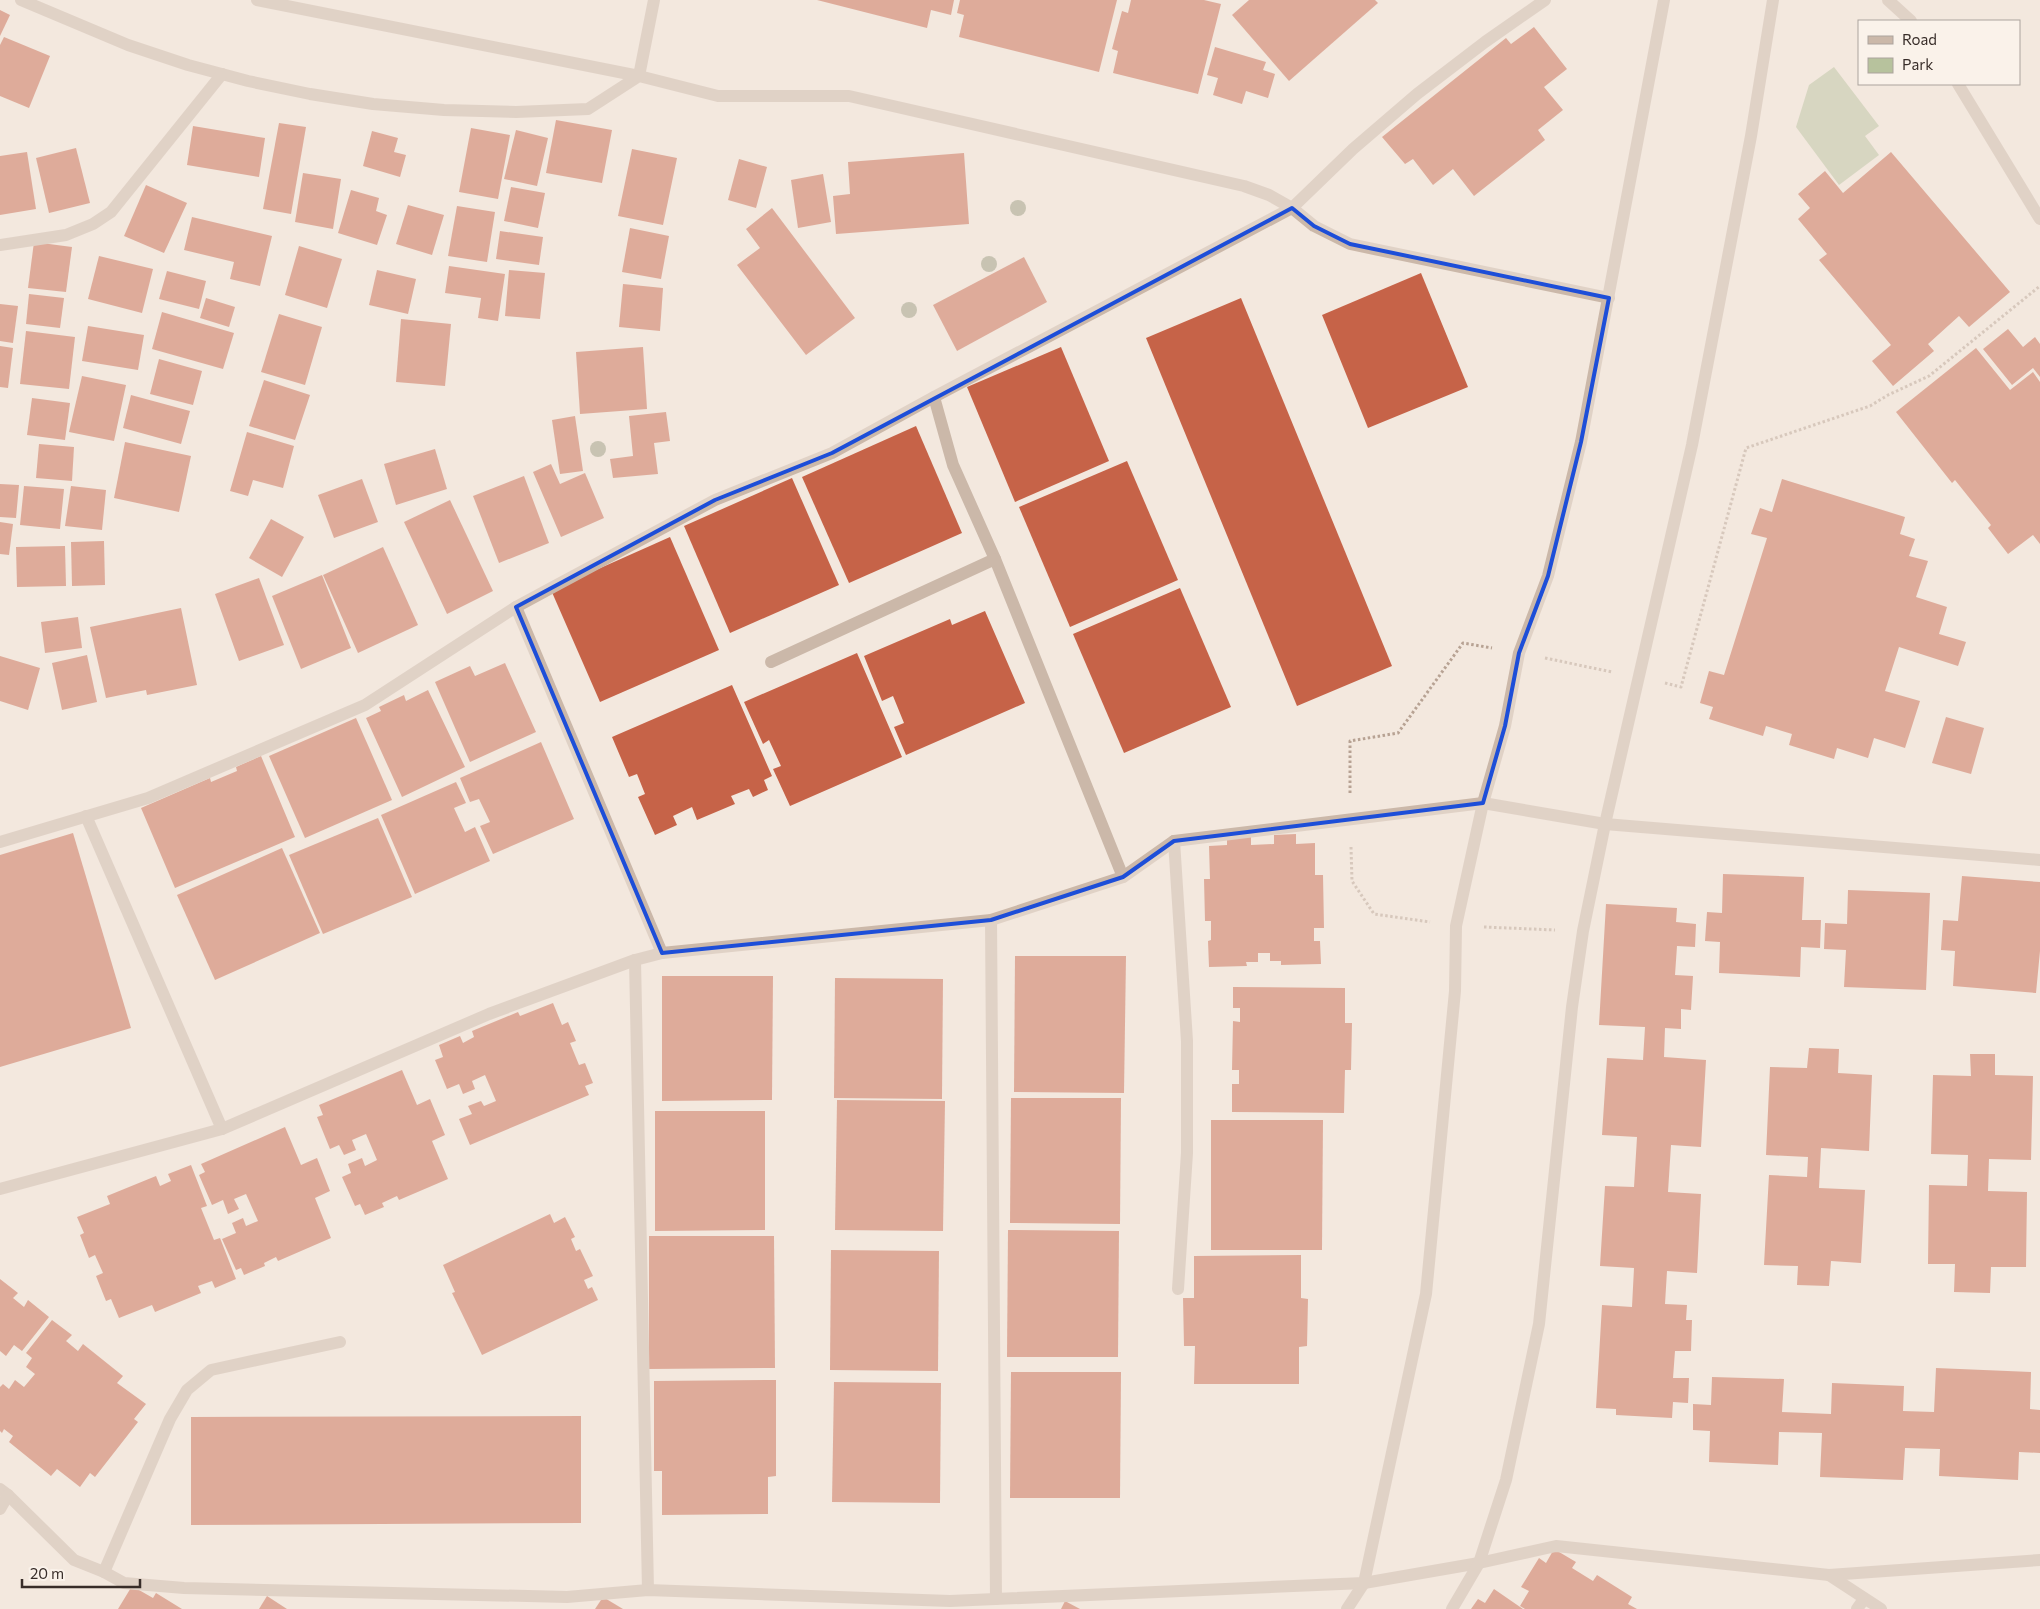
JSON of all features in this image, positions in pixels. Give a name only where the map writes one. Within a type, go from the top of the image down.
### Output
[{"type":"street","points":[[21,0],[128,45],[222,74],[310,94],[373,104],[444,110],[516,112],[588,109],[638,76],[654,0]]},
{"type":"street","points":[[257,0],[638,76],[718,96],[849,96],[1244,186],[1269,195],[1292,208],[1314,226],[1350,244],[1609,298]]},
{"type":"street","points":[[0,842],[148,798],[365,704],[516,607],[715,500],[832,453],[1292,208],[1353,149],[1418,94],[1485,42],[1545,0]]},
{"type":"street","points":[[1347,1609],[1364,1583],[1426,1294],[1455,991],[1456,926],[1483,802],[1505,726],[1519,653],[1548,576],[1581,442],[1664,0]]},
{"type":"street","points":[[1452,1609],[1479,1563],[1506,1480],[1539,1324],[1572,1007],[1583,931],[1605,824],[1692,445],[1749,146],[1773,0]]},
{"type":"street","points":[[1888,0],[1911,20]]},
{"type":"street","points":[[0,245],[66,235],[93,224],[111,212],[222,74]]},
{"type":"street","points":[[1959,85],[2040,219]]},
{"type":"street","points":[[934,397],[953,465],[995,559],[1122,877]]},
{"type":"street","points":[[770,662],[995,559]]},
{"type":"street","points":[[516,607],[662,953]]},
{"type":"street","points":[[0,1189],[222,1129],[489,1014],[636,960],[662,953],[991,920],[1122,877],[1174,841],[1483,802],[1605,824],[2040,860]]},
{"type":"street","points":[[86,816],[222,1129]]},
{"type":"street","points":[[1174,841],[1187,1041],[1187,1153],[1178,1290]]},
{"type":"street","points":[[991,920],[996,1598]]},
{"type":"street","points":[[636,960],[648,1590]]},
{"type":"street","points":[[104,1572],[170,1419],[187,1390],[211,1370],[340,1342]]},
{"type":"street","points":[[4,1492],[74,1560],[104,1572],[124,1583],[184,1588],[564,1603],[648,1590],[948,1605],[996,1598],[1364,1583],[1479,1563],[1556,1546],[1829,1575],[2040,1560]]},
{"type":"street","points":[[0,1509],[4,1492]]},
{"type":"street","points":[[1829,1575],[1861,1604],[1881,1609]]},
{"type":"highlighted area","points":[[1292,208],[1314,226],[1350,244],[1609,298],[1581,442],[1548,576],[1519,653],[1505,726],[1483,803],[1174,841],[1123,877],[991,920],[662,953],[516,607],[715,500],[832,453]]},
{"type":"green space","points":[[1834,67],[1879,126],[1865,136],[1879,155],[1839,185],[1796,127],[1809,85]]},
{"type":"building","points":[[817,0],[954,0],[951,15],[931,10],[927,28]]},
{"type":"building","points":[[960,0],[1117,0],[1099,72],[959,37],[964,15],[957,13]]},
{"type":"building","points":[[1131,0],[1204,0],[1221,4],[1198,94],[1113,73],[1118,51],[1112,49],[1122,11],[1128,13]]},
{"type":"building","points":[[1249,0],[1375,0],[1378,3],[1289,81],[1232,15]]},
{"type":"building","points":[[0,10],[10,15],[0,36]]},
{"type":"building","points":[[1534,27],[1567,69],[1544,87],[1563,110],[1538,130],[1545,140],[1474,196],[1453,169],[1433,185],[1413,159],[1405,164],[1382,137],[1506,38],[1511,44]]},
{"type":"building","points":[[4,37],[50,56],[29,108],[0,96],[0,45]]},
{"type":"building","points":[[1215,47],[1266,62],[1263,70],[1275,74],[1268,98],[1246,91],[1242,104],[1213,95],[1218,78],[1207,75]]},
{"type":"building","points":[[556,120],[612,130],[602,183],[546,173]]},
{"type":"building","points":[[279,123],[306,127],[291,214],[263,209]]},
{"type":"building","points":[[193,126],[265,138],[259,177],[187,165]]},
{"type":"building","points":[[471,128],[510,135],[498,199],[459,192]]},
{"type":"building","points":[[516,130],[548,138],[537,186],[504,179]]},
{"type":"building","points":[[372,131],[398,138],[394,152],[406,155],[400,177],[363,166]]},
{"type":"building","points":[[76,148],[90,203],[49,213],[36,158]]},
{"type":"building","points":[[632,149],[677,158],[663,225],[618,216]]},
{"type":"building","points":[[27,152],[36,209],[0,215],[0,156]]},
{"type":"building","points":[[1891,152],[2010,292],[1969,327],[1959,316],[1928,344],[1934,351],[1893,386],[1872,361],[1891,345],[1819,260],[1827,254],[1798,219],[1810,208],[1798,194],[1825,171],[1843,193]]},
{"type":"building","points":[[964,153],[969,224],[836,234],[833,196],[850,194],[848,162]]},
{"type":"building","points":[[739,159],[767,167],[756,208],[728,200]]},
{"type":"building","points":[[303,173],[341,179],[333,229],[295,222]]},
{"type":"building","points":[[823,174],[831,222],[798,228],[791,180]]},
{"type":"building","points":[[146,185],[187,203],[164,253],[124,236]]},
{"type":"building","points":[[511,187],[545,193],[538,228],[504,221]]},
{"type":"building","points":[[351,190],[379,198],[376,211],[387,215],[377,245],[338,233]]},
{"type":"building","points":[[408,205],[444,215],[432,255],[396,244]]},
{"type":"building","points":[[457,206],[495,212],[487,262],[448,256]]},
{"type":"building","points":[[772,208],[855,318],[806,355],[737,265],[760,248],[746,229]]},
{"type":"building","points":[[192,217],[272,236],[260,286],[230,279],[234,262],[184,250]]},
{"type":"building","points":[[630,228],[669,236],[661,279],[622,272]]},
{"type":"building","points":[[500,231],[543,237],[539,265],[496,259]]},
{"type":"building","points":[[34,242],[72,247],[66,292],[28,288]]},
{"type":"building","points":[[299,246],[342,259],[327,308],[285,295]]},
{"type":"building","points":[[99,256],[153,269],[142,313],[88,299]]},
{"type":"building","points":[[1024,257],[1047,302],[957,351],[933,305]]},
{"type":"building","points":[[449,266],[505,274],[498,321],[478,318],[481,298],[445,293]]},
{"type":"building","points":[[377,270],[416,279],[408,314],[369,305]]},
{"type":"building","points":[[509,270],[545,273],[540,319],[505,316]]},
{"type":"building","points":[[167,271],[206,281],[199,309],[159,299]]},
{"type":"building","points":[[1421,273],[1468,387],[1368,428],[1322,315]]},
{"type":"building","points":[[623,284],[663,288],[660,331],[619,327]]},
{"type":"building","points":[[29,294],[64,298],[60,328],[26,324]]},
{"type":"building","points":[[206,298],[235,307],[229,327],[200,318]]},
{"type":"building","points":[[1241,298],[1392,666],[1297,706],[1146,338]]},
{"type":"building","points":[[0,304],[18,306],[13,343],[0,341]]},
{"type":"building","points":[[162,312],[234,333],[223,369],[152,349]]},
{"type":"building","points":[[279,314],[322,327],[305,385],[261,372]]},
{"type":"building","points":[[401,319],[451,324],[445,386],[396,382]]},
{"type":"building","points":[[88,326],[144,335],[138,370],[82,361]]},
{"type":"building","points":[[2008,329],[2023,347],[2035,337],[2040,344],[2040,377],[2033,368],[2012,385],[1983,349]]},
{"type":"building","points":[[26,331],[75,337],[69,389],[20,384]]},
{"type":"building","points":[[0,346],[13,348],[8,388],[0,387]]},
{"type":"building","points":[[643,347],[647,409],[580,414],[576,352]]},
{"type":"building","points":[[1061,347],[1109,461],[1015,502],[967,387]]},
{"type":"building","points":[[1976,348],[2010,390],[2033,372],[2040,382],[2040,544],[2033,535],[2008,554],[1988,528],[1991,525],[1955,480],[1952,483],[1896,412]]},
{"type":"building","points":[[159,359],[202,371],[193,405],[150,394]]},
{"type":"building","points":[[82,376],[126,385],[114,441],[69,432]]},
{"type":"building","points":[[264,380],[310,395],[295,440],[249,426]]},
{"type":"building","points":[[131,395],[190,411],[181,444],[123,428]]},
{"type":"building","points":[[32,398],[70,403],[65,440],[27,435]]},
{"type":"building","points":[[666,412],[670,441],[654,443],[658,474],[613,478],[610,459],[633,456],[629,416]]},
{"type":"building","points":[[575,416],[583,471],[560,474],[552,420]]},
{"type":"building","points":[[916,426],[962,533],[849,583],[802,477]]},
{"type":"building","points":[[247,432],[294,446],[283,488],[253,480],[248,496],[230,491]]},
{"type":"building","points":[[125,442],[191,456],[179,512],[114,498]]},
{"type":"building","points":[[39,444],[74,447],[72,481],[36,478]]},
{"type":"building","points":[[435,449],[447,489],[396,505],[384,464]]},
{"type":"building","points":[[1127,461],[1178,580],[1070,627],[1019,507]]},
{"type":"building","points":[[551,464],[560,484],[585,473],[604,518],[561,537],[533,472]]},
{"type":"building","points":[[524,476],[549,543],[499,563],[473,496]]},
{"type":"building","points":[[792,478],[839,585],[730,633],[684,526]]},
{"type":"building","points":[[362,479],[378,522],[334,538],[318,495]]},
{"type":"building","points":[[1782,479],[1905,517],[1900,534],[1915,539],[1909,556],[1928,561],[1916,597],[1947,607],[1939,634],[1966,642],[1958,666],[1899,647],[1885,691],[1920,701],[1905,748],[1874,738],[1868,758],[1837,748],[1834,759],[1789,745],[1792,734],[1766,726],[1763,736],[1709,719],[1713,707],[1700,703],[1709,671],[1724,675],[1767,538],[1751,534],[1760,508],[1772,512]]},
{"type":"building","points":[[0,484],[19,485],[16,518],[0,517]]},
{"type":"building","points":[[24,486],[64,489],[60,529],[20,525]]},
{"type":"building","points":[[71,486],[106,490],[102,530],[65,526]]},
{"type":"building","points":[[450,500],[493,591],[447,614],[404,522]]},
{"type":"building","points":[[271,519],[304,537],[282,577],[249,558]]},
{"type":"building","points":[[0,522],[13,524],[9,555],[0,554]]},
{"type":"building","points":[[670,537],[719,650],[600,702],[551,590]]},
{"type":"building","points":[[104,541],[105,585],[72,586],[71,542]]},
{"type":"building","points":[[65,546],[66,586],[17,587],[16,547]]},
{"type":"building","points":[[383,547],[418,625],[358,653],[323,575]]},
{"type":"building","points":[[322,575],[351,648],[301,669],[272,596]]},
{"type":"building","points":[[259,578],[284,645],[239,661],[215,594]]},
{"type":"building","points":[[1180,588],[1231,707],[1124,753],[1073,634]]},
{"type":"building","points":[[181,608],[197,685],[147,695],[146,690],[106,698],[90,627]]},
{"type":"building","points":[[985,611],[1025,703],[906,755],[894,727],[904,723],[893,696],[882,701],[864,656],[950,619],[952,625]]},
{"type":"building","points":[[78,617],[82,648],[45,653],[41,622]]},
{"type":"building","points":[[857,653],[902,757],[790,806],[773,769],[781,766],[769,740],[763,744],[744,702]]},
{"type":"building","points":[[87,655],[97,702],[62,710],[52,663]]},
{"type":"building","points":[[0,656],[40,668],[28,710],[0,701]]},
{"type":"building","points":[[505,663],[536,732],[470,762],[435,682],[470,666],[475,676]]},
{"type":"building","points":[[732,685],[772,776],[764,780],[768,790],[753,797],[749,789],[731,796],[735,804],[697,820],[692,807],[673,816],[677,825],[655,835],[638,797],[645,794],[637,774],[629,777],[612,737]]},
{"type":"building","points":[[428,690],[465,767],[402,797],[366,718],[381,711],[379,707],[404,695],[406,701]]},
{"type":"building","points":[[1946,717],[1984,728],[1971,774],[1932,763]]},
{"type":"building","points":[[356,718],[392,800],[305,838],[269,756]]},
{"type":"building","points":[[541,742],[574,819],[493,854],[480,826],[490,822],[479,799],[470,802],[460,778]]},
{"type":"building","points":[[261,756],[295,837],[175,888],[141,808],[210,778],[211,782],[237,771],[236,767]]},
{"type":"building","points":[[456,782],[466,803],[454,808],[465,832],[475,827],[490,861],[415,894],[381,815]]},
{"type":"building","points":[[378,818],[412,897],[323,934],[289,855]]},
{"type":"building","points":[[73,833],[131,1028],[0,1067],[0,855]]},
{"type":"building","points":[[1296,834],[1296,844],[1315,843],[1315,875],[1323,875],[1324,928],[1314,928],[1314,941],[1320,941],[1321,964],[1281,965],[1281,961],[1270,961],[1270,953],[1258,953],[1258,962],[1246,962],[1247,966],[1209,967],[1208,941],[1211,940],[1211,921],[1205,921],[1204,879],[1210,879],[1209,846],[1227,845],[1227,837],[1251,836],[1251,845],[1274,844],[1274,835]]},
{"type":"building","points":[[282,848],[320,933],[215,980],[177,895]]},
{"type":"building","points":[[1723,874],[1804,877],[1802,920],[1821,920],[1820,948],[1801,947],[1800,977],[1719,973],[1720,942],[1705,941],[1707,912],[1722,913]]},
{"type":"building","points":[[1962,876],[2040,882],[2040,951],[2036,993],[1953,986],[1955,951],[1941,950],[1943,920],[1958,921]]},
{"type":"building","points":[[1848,890],[1930,893],[1926,990],[1844,987],[1846,950],[1824,949],[1825,923],[1847,924]]},
{"type":"building","points":[[1606,904],[1677,908],[1676,922],[1696,924],[1695,947],[1677,946],[1675,975],[1693,976],[1691,1010],[1681,1009],[1681,1029],[1665,1028],[1664,1057],[1706,1060],[1701,1147],[1671,1145],[1668,1192],[1701,1194],[1697,1273],[1667,1271],[1665,1304],[1687,1305],[1686,1320],[1692,1320],[1691,1351],[1675,1351],[1673,1378],[1689,1378],[1688,1403],[1673,1402],[1672,1418],[1616,1415],[1616,1409],[1596,1408],[1602,1305],[1632,1307],[1634,1268],[1600,1266],[1605,1186],[1634,1187],[1637,1137],[1602,1135],[1607,1058],[1643,1060],[1645,1027],[1599,1025]]},
{"type":"building","points":[[1015,956],[1126,956],[1124,1093],[1014,1092]]},
{"type":"building","points":[[662,976],[773,976],[772,1100],[662,1101]]},
{"type":"building","points":[[835,978],[943,979],[942,1099],[834,1098]]},
{"type":"building","points":[[1233,987],[1345,988],[1345,1023],[1352,1023],[1351,1070],[1345,1070],[1344,1113],[1232,1112],[1232,1084],[1239,1084],[1239,1070],[1232,1070],[1233,1021],[1240,1022],[1240,1008],[1233,1008]]},
{"type":"building","points":[[553,1003],[562,1025],[568,1022],[576,1041],[570,1043],[579,1065],[585,1063],[593,1083],[585,1086],[589,1095],[470,1145],[459,1119],[472,1114],[468,1106],[481,1101],[484,1106],[496,1101],[485,1075],[472,1081],[475,1089],[463,1094],[459,1084],[447,1089],[435,1060],[443,1057],[439,1045],[460,1036],[463,1043],[474,1037],[472,1031],[518,1012],[520,1016]]},
{"type":"building","points":[[1809,1048],[1839,1049],[1838,1073],[1872,1075],[1869,1151],[1821,1148],[1819,1188],[1865,1190],[1861,1263],[1831,1261],[1829,1286],[1797,1285],[1798,1266],[1764,1265],[1769,1175],[1807,1177],[1808,1157],[1766,1155],[1770,1067],[1807,1068]]},
{"type":"building","points":[[1970,1054],[1995,1054],[1995,1075],[2033,1076],[2031,1160],[1989,1159],[1988,1191],[2027,1192],[2026,1267],[1991,1267],[1990,1293],[1954,1292],[1955,1264],[1928,1264],[1929,1185],[1967,1186],[1968,1155],[1931,1154],[1933,1075],[1971,1076]]},
{"type":"building","points":[[402,1070],[417,1105],[430,1099],[445,1135],[432,1141],[448,1179],[399,1200],[397,1196],[382,1203],[384,1207],[365,1215],[360,1204],[355,1206],[342,1177],[351,1173],[348,1164],[362,1158],[365,1166],[377,1160],[366,1134],[352,1140],[356,1150],[344,1155],[339,1145],[330,1149],[317,1117],[323,1115],[319,1105]]},
{"type":"building","points":[[1011,1098],[1121,1098],[1120,1224],[1010,1223]]},
{"type":"building","points":[[837,1100],[945,1101],[943,1231],[835,1230]]},
{"type":"building","points":[[655,1111],[765,1111],[765,1230],[655,1231]]},
{"type":"building","points":[[1211,1120],[1323,1120],[1322,1250],[1211,1250]]},
{"type":"building","points":[[285,1127],[301,1165],[317,1158],[330,1191],[315,1198],[331,1238],[278,1261],[276,1257],[264,1263],[265,1266],[244,1275],[241,1268],[236,1270],[222,1239],[236,1233],[232,1223],[243,1218],[246,1226],[258,1221],[246,1194],[234,1199],[239,1209],[228,1214],[223,1200],[212,1205],[199,1175],[205,1172],[201,1164]]},
{"type":"building","points":[[191,1165],[207,1206],[201,1208],[214,1240],[220,1238],[236,1279],[215,1288],[212,1281],[198,1286],[201,1293],[155,1312],[152,1305],[119,1318],[111,1299],[106,1301],[96,1276],[103,1273],[95,1255],[89,1258],[80,1235],[84,1233],[77,1217],[110,1204],[107,1196],[156,1176],[160,1186],[171,1181],[168,1174]]},
{"type":"building","points":[[550,1214],[554,1223],[565,1217],[575,1237],[571,1239],[576,1251],[580,1249],[593,1276],[584,1280],[588,1289],[592,1287],[598,1300],[482,1355],[452,1293],[455,1292],[443,1265]]},
{"type":"building","points":[[1008,1230],[1119,1231],[1118,1357],[1007,1357]]},
{"type":"building","points":[[649,1236],[774,1236],[775,1368],[649,1369]]},
{"type":"building","points":[[831,1250],[939,1251],[938,1371],[830,1370]]},
{"type":"building","points":[[1301,1255],[1301,1298],[1308,1299],[1307,1346],[1299,1347],[1299,1384],[1194,1384],[1195,1346],[1184,1346],[1183,1298],[1194,1298],[1194,1256]]},
{"type":"building","points":[[0,1279],[18,1293],[13,1298],[24,1307],[28,1300],[49,1317],[22,1351],[14,1345],[6,1356],[0,1351]]},
{"type":"building","points":[[52,1320],[72,1335],[66,1341],[78,1351],[83,1344],[123,1376],[117,1383],[146,1404],[134,1419],[138,1422],[95,1477],[90,1473],[80,1487],[57,1469],[51,1476],[9,1442],[13,1436],[4,1429],[2,1433],[0,1431],[0,1387],[3,1384],[9,1389],[15,1380],[24,1387],[35,1374],[26,1367],[32,1358],[26,1353]]},
{"type":"building","points":[[1936,1368],[2031,1372],[2030,1409],[2040,1410],[2040,1453],[2019,1452],[2018,1480],[1939,1476],[1940,1449],[1905,1448],[1903,1480],[1820,1477],[1822,1433],[1779,1432],[1778,1465],[1709,1462],[1710,1431],[1693,1430],[1693,1404],[1711,1405],[1712,1377],[1784,1379],[1782,1412],[1831,1414],[1832,1383],[1904,1386],[1903,1411],[1934,1412]]},
{"type":"building","points":[[1011,1372],[1121,1372],[1120,1498],[1010,1498]]},
{"type":"building","points":[[776,1380],[776,1476],[768,1477],[768,1514],[662,1515],[662,1471],[654,1471],[654,1381]]},
{"type":"building","points":[[834,1382],[941,1383],[940,1503],[832,1502]]},
{"type":"building","points":[[581,1416],[581,1523],[191,1525],[191,1417]]},
{"type":"building","points":[[1554,1549],[1576,1562],[1572,1568],[1593,1581],[1597,1575],[1632,1597],[1628,1604],[1637,1609],[1525,1609],[1520,1606],[1529,1591],[1521,1587],[1539,1558],[1546,1563]]},
{"type":"building","points":[[132,1586],[153,1598],[156,1593],[182,1609],[118,1609]]},
{"type":"building","points":[[1494,1589],[1523,1609],[1471,1609],[1478,1599],[1485,1603]]},
{"type":"building","points":[[267,1596],[287,1609],[259,1609]]},
{"type":"building","points":[[603,1597],[623,1609],[595,1609]]},
{"type":"building","points":[[1065,1601],[1080,1609],[1061,1609]]}]
